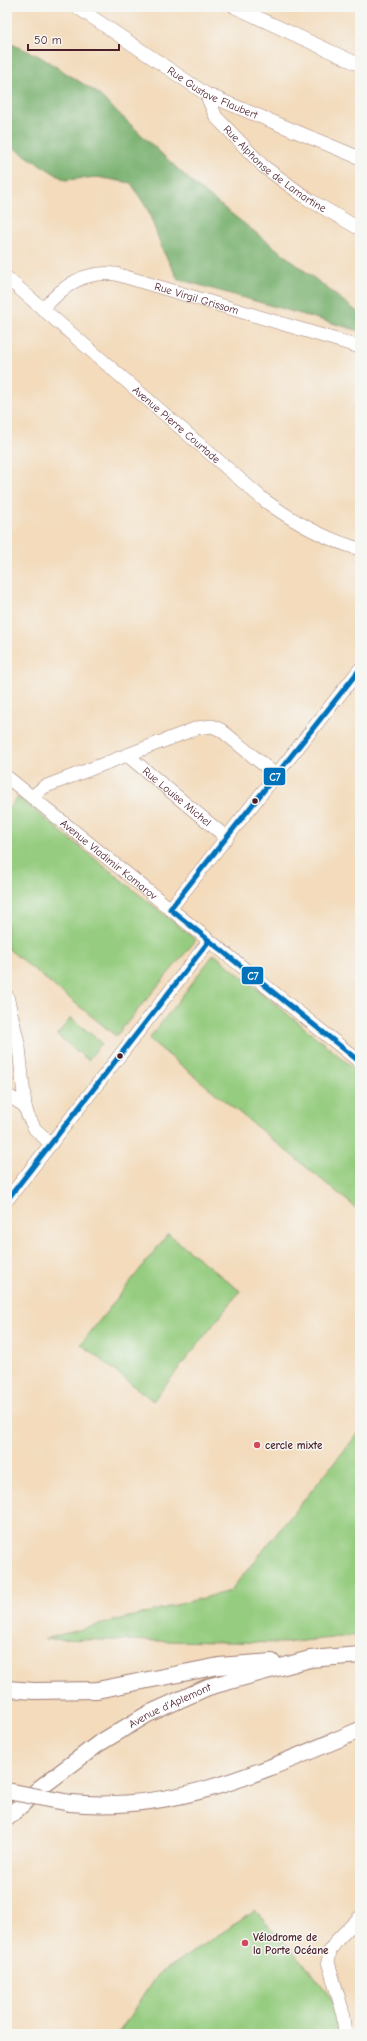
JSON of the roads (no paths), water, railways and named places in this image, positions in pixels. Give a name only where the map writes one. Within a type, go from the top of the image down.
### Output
[{"type":"street","name":"Rue Gustave Flaubert","points":[[77,7],[206,94],[360,158]]},
{"type":"street","points":[[235,7],[360,65]]},
{"type":"street","name":"Rue Alphonse de Lamartine","points":[[206,94],[216,117],[263,166],[308,199],[360,229]]},
{"type":"street","name":"Rue Virgil Grissom","points":[[43,308],[59,291],[82,277],[100,272],[116,274],[360,347]]},
{"type":"street","name":"Avenue Pierre Courtade","points":[[7,278],[264,500],[292,521],[335,542],[360,549]]},
{"type":"street","points":[[170,909],[360,669]]},
{"type":"street","name":"Rue Louise Michel","points":[[32,797],[44,787],[197,728],[212,726],[221,730],[276,775]]},
{"type":"street","name":"Rue Louise Michel","points":[[127,755],[227,838]]},
{"type":"street","name":"Avenue Vladimir Komarov","points":[[7,777],[360,1062]]},
{"type":"street","points":[[7,1200],[209,941]]},
{"type":"street","points":[[7,996],[19,1047],[25,1106],[28,1116],[35,1129],[51,1144]]},
{"type":"street","points":[[7,1095],[25,1106]]},
{"type":"street","name":"Avenue d'Aplemont","points":[[7,1818],[40,1788],[98,1744],[148,1714],[208,1687],[310,1659],[360,1655]]},
{"type":"street","points":[[7,1689],[34,1691],[97,1690],[219,1666],[310,1659]]},
{"type":"street","points":[[7,1791],[70,1803],[100,1806],[187,1796],[222,1786],[360,1730]]},
{"type":"street","points":[[345,2034],[342,2009],[328,1962],[330,1951],[337,1940],[360,1917]]},
{"type":"place","name":"cercle mixte","points":[[257,1445]]},
{"type":"place","name":"Vélodrome de la Porte Océane","points":[[245,1943]]}]
